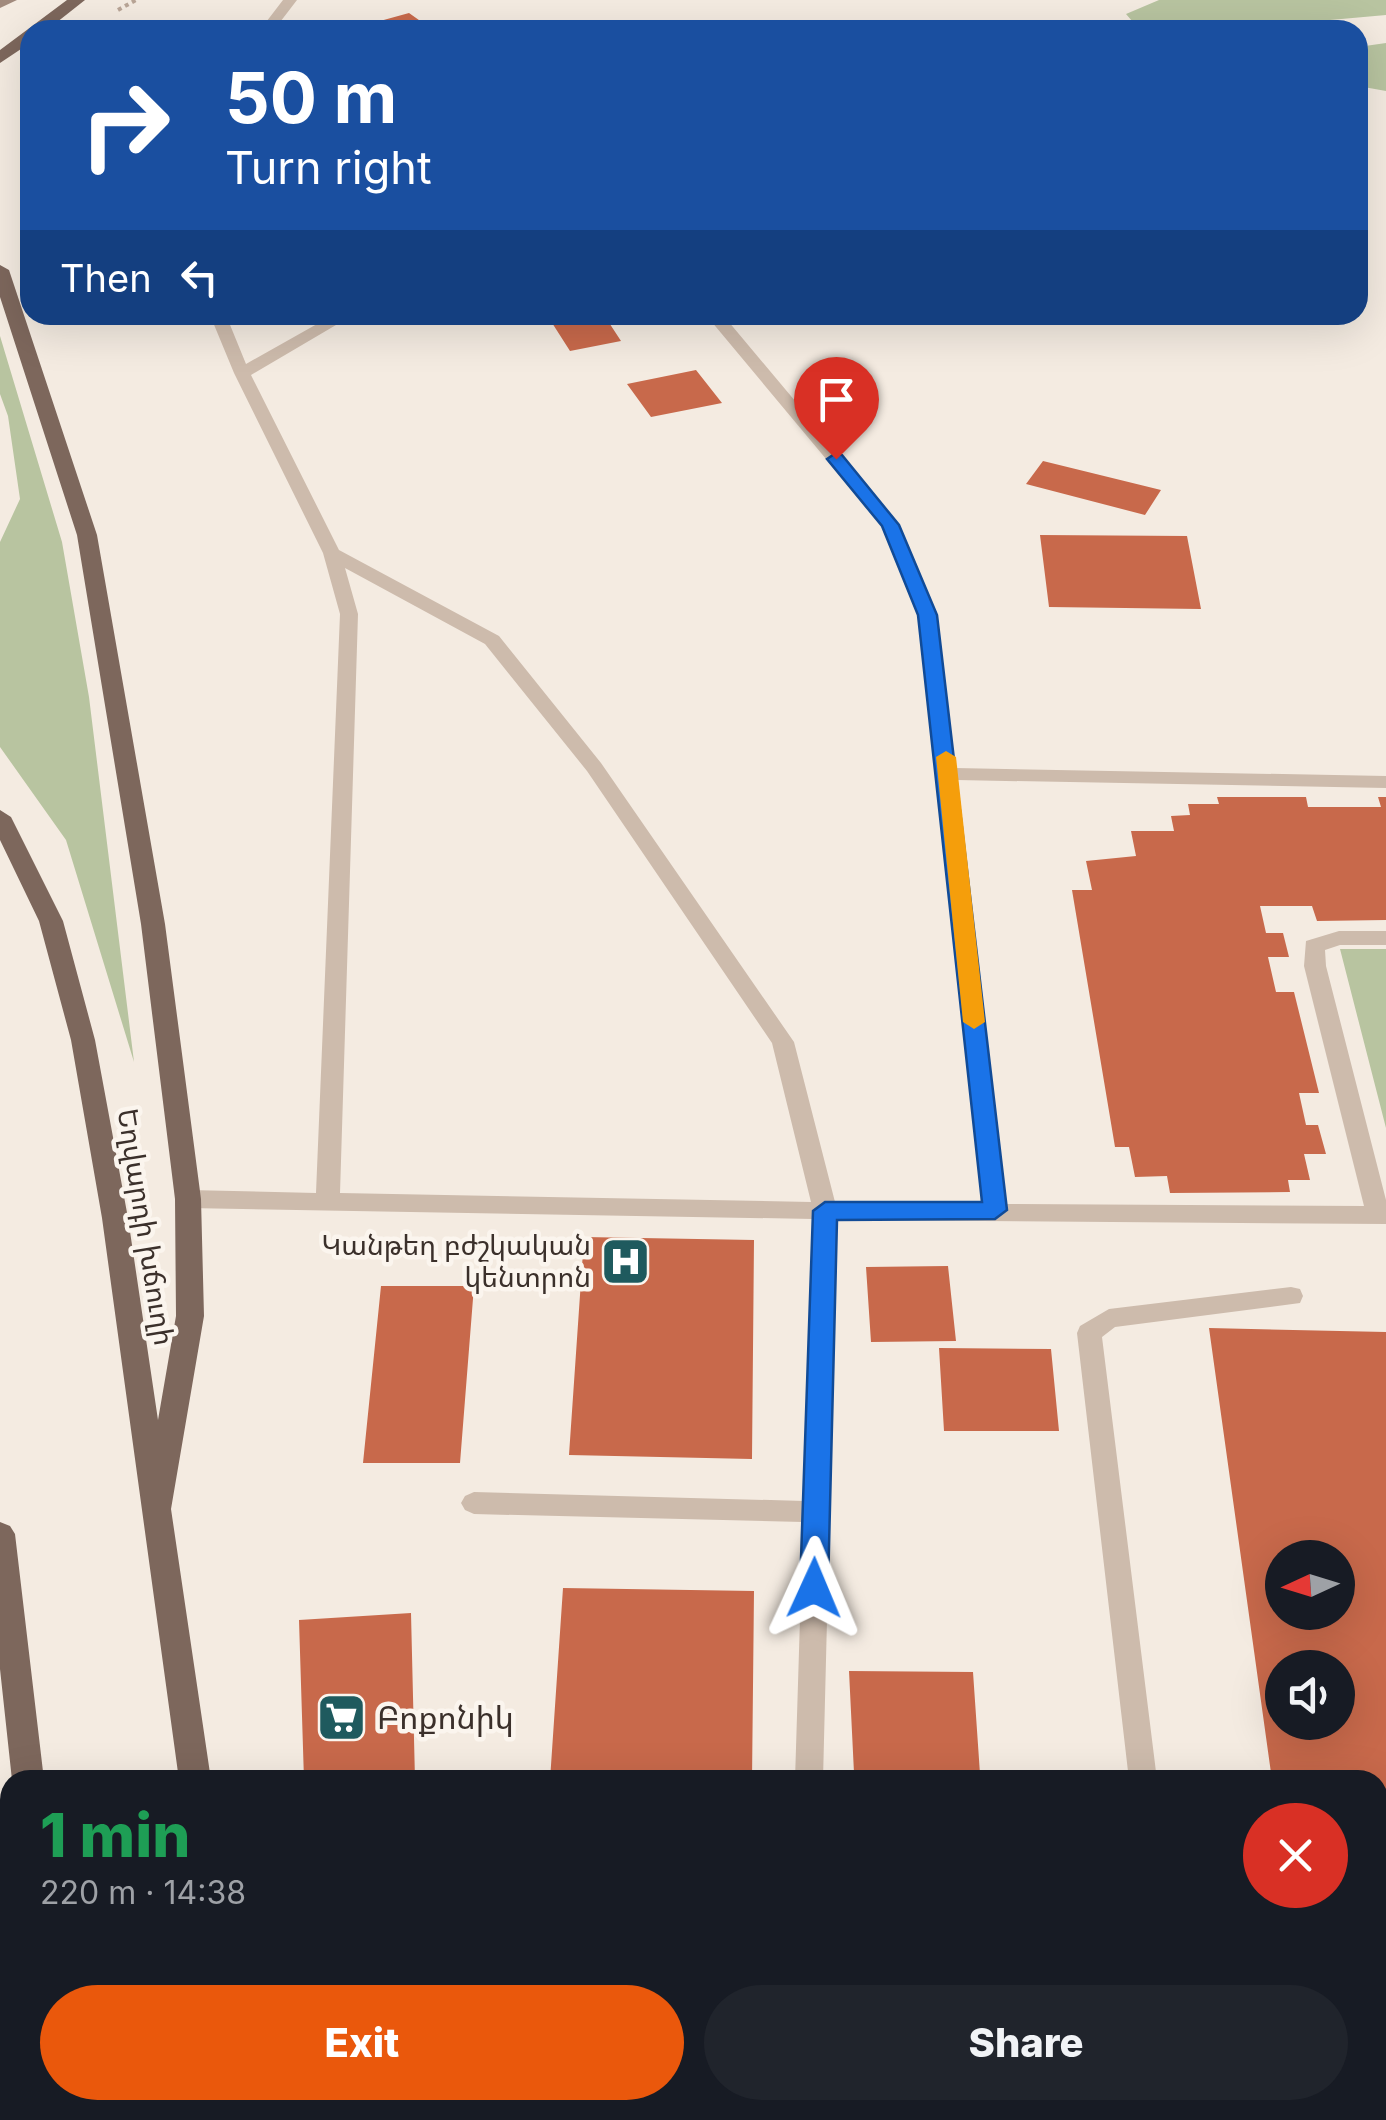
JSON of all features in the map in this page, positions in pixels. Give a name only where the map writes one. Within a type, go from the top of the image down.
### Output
[{"type":"main road","points":[[0,3],[10,0]]},
{"type":"main road","points":[[50,20],[77,0]]},
{"type":"main road","points":[[0,270],[86,535],[153,924],[188,1199],[190,1316],[155,1518]]},
{"type":"main road","name":"Եղվարդի խճուղի","points":[[0,817],[52,921],[82,1040],[114,1218],[155,1518],[181,1660],[194,1770]]},
{"type":"main road","points":[[0,1534],[27,1770]]},
{"type":"lane","points":[[222,325],[332,553],[349,614],[328,1199]]},
{"type":"lane","points":[[242,373],[327,325]]},
{"type":"lane","points":[[722,325],[890,525],[928,615],[995,1210]]},
{"type":"lane","points":[[332,553],[492,640],[594,767],[783,1042],[825,1211],[809,1770]]},
{"type":"lane","points":[[948,774],[1386,782]]},
{"type":"lane","points":[[188,1199],[825,1211],[1382,1215],[1314,966],[1314,946],[1339,938],[1386,938]]},
{"type":"lane","points":[[1141,1770],[1089,1333],[1108,1318],[1291,1296]]},
{"type":"lane","points":[[474,1503],[816,1512]]},
{"type":"path","points":[[118,10],[136,0]]},
{"type":"green space","points":[[1159,0],[1386,0],[1386,15],[1330,20],[1131,20],[1126,14]]},
{"type":"green space","points":[[1386,43],[1386,91],[1368,88],[1368,46]]},
{"type":"green space","points":[[0,336],[62,542],[89,697],[134,1062],[66,840],[0,747],[0,542],[20,499],[8,416],[0,394]]},
{"type":"green space","points":[[1340,949],[1386,949],[1386,1128]]},
{"type":"building","points":[[409,13],[419,20],[384,20]]},
{"type":"building","points":[[553,325],[611,325],[621,341],[570,351]]},
{"type":"building","points":[[696,370],[722,403],[651,417],[627,384]]},
{"type":"building","points":[[1043,461],[1161,490],[1145,515],[1026,484]]},
{"type":"building","points":[[1040,535],[1187,536],[1201,609],[1049,607]]},
{"type":"building","points":[[1217,797],[1306,797],[1308,807],[1381,807],[1378,797],[1386,797],[1386,920],[1317,921],[1312,906],[1260,906],[1266,933],[1283,933],[1289,957],[1268,957],[1276,992],[1294,992],[1319,1093],[1299,1093],[1306,1125],[1318,1125],[1326,1154],[1304,1154],[1310,1180],[1288,1180],[1290,1192],[1170,1193],[1167,1176],[1135,1177],[1129,1147],[1115,1147],[1072,890],[1092,890],[1086,861],[1136,856],[1131,831],[1174,831],[1171,816],[1190,815],[1188,804],[1219,804]]},
{"type":"building","points":[[584,1237],[754,1240],[752,1459],[569,1455]]},
{"type":"building","points":[[948,1266],[956,1341],[871,1342],[866,1267]]},
{"type":"building","points":[[381,1286],[474,1286],[460,1463],[363,1463]]},
{"type":"building","points":[[1209,1328],[1386,1332],[1386,1770],[1271,1770],[1266,1740],[1355,1740],[1355,1650],[1265,1650],[1265,1730]]},
{"type":"building","points":[[939,1348],[1051,1349],[1059,1431],[944,1431]]},
{"type":"building","points":[[563,1588],[754,1591],[752,1770],[551,1770]]},
{"type":"building","points":[[411,1613],[415,1770],[304,1770],[299,1620]]},
{"type":"building","points":[[849,1671],[973,1672],[980,1770],[854,1770]]},
{"type":"slow traffic","points":[[946,757],[974,1022]]},
{"type":"place","name":"Կանթեղ բժշկական կենտրոն","points":[[626,1261]]},
{"type":"place","name":"Բոքոնիկ","points":[[342,1718]]},
{"type":"route","points":[[814,1588],[825,1211],[995,1210],[928,615],[890,525],[836,459]]}]
